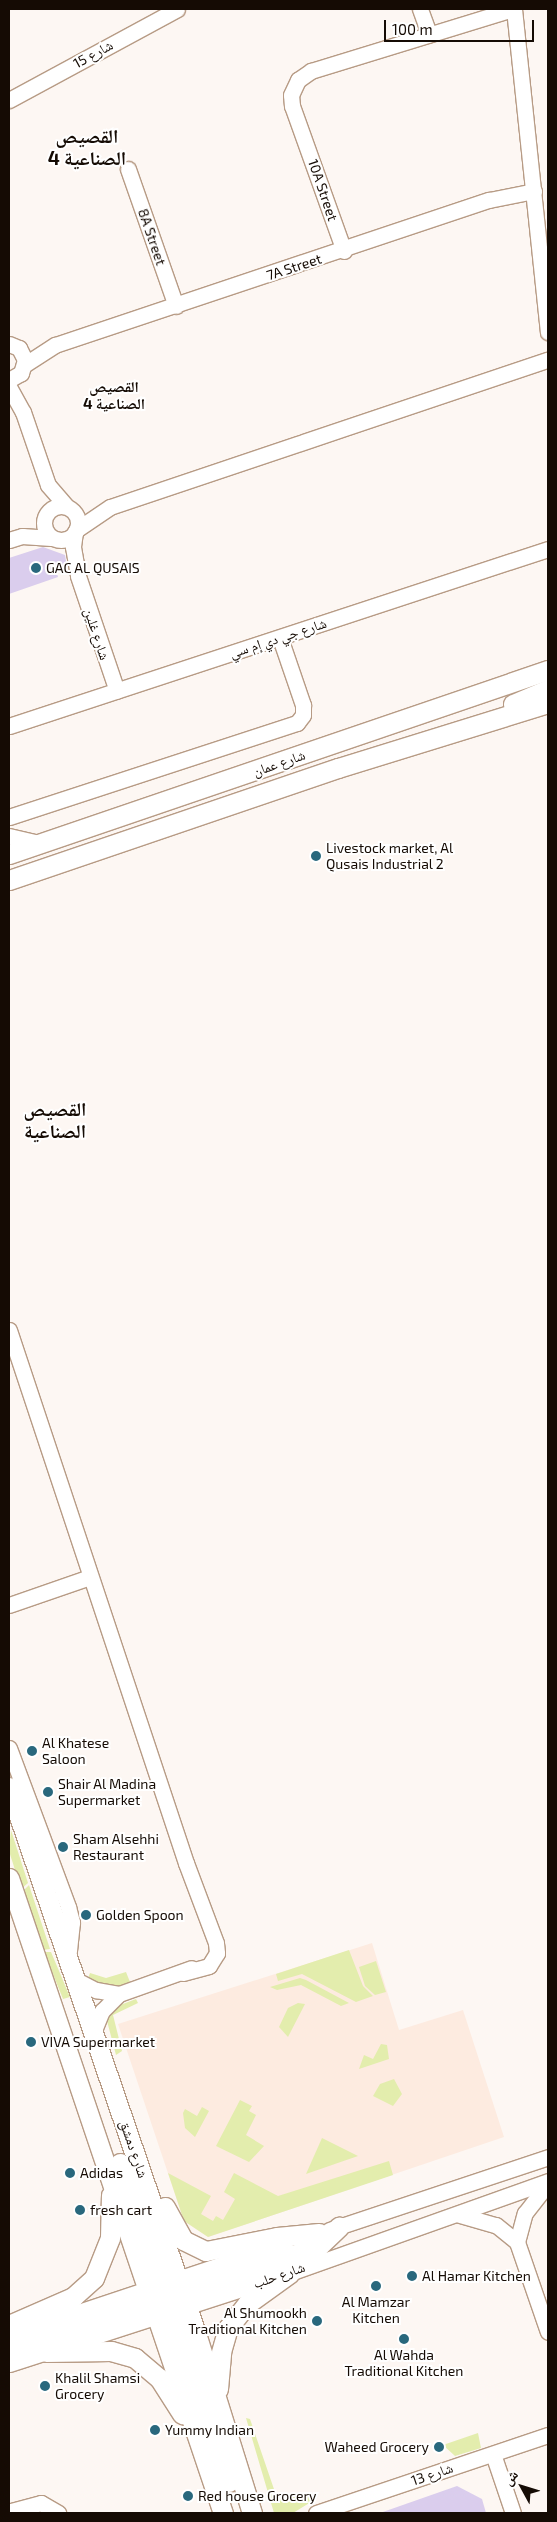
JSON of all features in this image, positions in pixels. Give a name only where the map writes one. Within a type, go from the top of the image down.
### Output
[{"type":"main road","name":"شارع عمان","points":[[9,854],[548,670]]},
{"type":"main road","points":[[488,722],[514,704],[548,689]]},
{"type":"main road","name":"شارع عمان","points":[[9,880],[338,768],[548,703]]},
{"type":"main road","name":"شارع دمشق","points":[[9,1787],[149,2192],[192,2425],[223,2513]]},
{"type":"main road","name":"شارع دمشق","points":[[9,1878],[112,2179],[218,2402],[252,2513]]},
{"type":"main road","points":[[24,1975],[46,1989]]},
{"type":"main road","points":[[58,2024],[82,2053],[242,2513]]},
{"type":"main road","points":[[9,2325],[73,2298],[94,2278],[110,2238],[112,2179]]},
{"type":"main road","points":[[149,2192],[164,2205],[183,2240],[206,2251],[320,2233]]},
{"type":"main road","points":[[9,2351],[319,2246],[339,2227]]},
{"type":"main road","points":[[218,2402],[221,2352],[228,2328],[247,2304],[290,2273]]},
{"type":"main road","points":[[46,2352],[111,2351],[135,2358],[159,2378],[192,2425]]},
{"type":"street","points":[[420,9],[429,34]]},
{"type":"street","points":[[513,9],[548,332]]},
{"type":"street","name":"10A Street","points":[[344,251],[303,129],[301,91],[310,79],[328,67],[513,9]]},
{"type":"street","name":"شارع 15","points":[[9,100],[174,10]]},
{"type":"street","name":"8A Street","points":[[128,169],[176,306]]},
{"type":"street","name":"7A Street","points":[[55,346],[344,251],[489,200],[534,190]]},
{"type":"street","points":[[12,344],[55,346]]},
{"type":"street","name":"شارع غلين","points":[[12,344],[23,412]]},
{"type":"street","points":[[18,373],[55,346]]},
{"type":"street","points":[[15,538],[52,538],[64,540],[110,507],[548,360]]},
{"type":"street","name":"شارع غلين","points":[[9,387],[23,412],[48,485],[77,517],[73,547],[78,576],[116,691]]},
{"type":"street","name":"شارع غلين","points":[[48,485],[44,528],[78,576]]},
{"type":"street","points":[[15,538],[56,506],[69,508],[110,507]]},
{"type":"street","name":"شارع جي دي إم سي","points":[[9,726],[548,549]]},
{"type":"street","points":[[9,817],[297,723],[303,715],[303,705],[280,638]]},
{"type":"street","points":[[9,836],[41,843]]},
{"type":"street","points":[[9,1330],[209,1929],[206,1959],[182,1973],[119,1994],[102,2011],[93,2033]]},
{"type":"street","points":[[9,1605],[90,1577]]},
{"type":"street","points":[[9,1748],[68,1907],[72,1922],[68,1958]]},
{"type":"street","points":[[74,1979],[96,1990],[119,1994]]},
{"type":"street","name":"شارع حلب","points":[[9,2364],[46,2352],[167,2297],[320,2233],[548,2157]]},
{"type":"street","points":[[548,2183],[525,2213],[517,2242],[548,2332]]},
{"type":"street","name":"شارع حلب","points":[[9,2335],[167,2297],[290,2273],[548,2183]]},
{"type":"street","points":[[456,2215],[490,2222],[517,2242]]},
{"type":"street","name":"شارع 13","points":[[320,2512],[548,2435]]},
{"type":"street","points":[[493,2454],[513,2513]]},
{"type":"street","points":[[10,2511],[40,2503],[58,2513]]},
{"type":"street","points":[[10,2511],[31,2508],[46,2513]]},
{"type":"shaded area","points":[[372,1943],[399,2030],[463,2010],[504,2137],[208,2237],[184,2221],[118,2024]]},
{"type":"green space","points":[[11,1830],[28,1883],[21,1889],[9,1851]]},
{"type":"green space","points":[[29,1885],[50,1949],[43,1950],[22,1892]]},
{"type":"green space","points":[[349,1950],[363,1986],[373,1996],[356,2002],[302,1974],[278,1981],[276,1974]]},
{"type":"green space","points":[[44,1952],[51,1952],[70,1997],[63,1999]]},
{"type":"green space","points":[[376,1961],[386,1992],[375,1995],[365,1986],[359,1967]]},
{"type":"green space","points":[[126,1972],[130,1982],[120,1986],[87,1981],[90,1973],[106,1978]]},
{"type":"green space","points":[[300,1978],[349,2003],[341,2006],[301,1985],[277,1990],[270,1987]]},
{"type":"green space","points":[[136,1999],[138,2003],[113,2015],[122,2051],[116,2055],[107,2021],[115,2007]]},
{"type":"green space","points":[[298,2003],[305,2004],[288,2037],[279,2027],[288,2008]]},
{"type":"green space","points":[[381,2044],[387,2045],[389,2059],[359,2069],[364,2055],[373,2059]]},
{"type":"green space","points":[[394,2079],[402,2094],[393,2106],[373,2096],[380,2084]]},
{"type":"green space","points":[[240,2100],[252,2106],[249,2111],[256,2115],[246,2135],[264,2146],[249,2162],[216,2146]]},
{"type":"green space","points":[[202,2107],[209,2111],[195,2137],[185,2128],[183,2113],[185,2109],[197,2116]]},
{"type":"green space","points":[[322,2138],[358,2156],[306,2174]]},
{"type":"green space","points":[[389,2161],[393,2175],[208,2237],[184,2221],[168,2173],[211,2196],[201,2214],[213,2221],[216,2216],[223,2220],[235,2199],[224,2192],[234,2173],[278,2196]]},
{"type":"green space","points":[[246,2418],[250,2419],[276,2495],[286,2499],[308,2493],[313,2497],[311,2502],[293,2513],[274,2513]]},
{"type":"green space","points":[[478,2433],[481,2448],[455,2456],[443,2445]]},
{"type":"building","name":"GAC AL QUSAIS","points":[[43,547],[65,555],[67,567],[56,570],[58,577],[9,594],[9,558]]},
{"type":"building","points":[[457,2486],[482,2499],[486,2513],[380,2513]]},
{"type":"place","name":"GAC AL QUSAIS","points":[[36,568]]},
{"type":"place","name":"Livestock market, Al Qusais Industrial 2","points":[[316,856]]},
{"type":"place","name":"Al Khatese Saloon","points":[[32,1751]]},
{"type":"place","name":"Shair Al Madina Supermarket","points":[[48,1792]]},
{"type":"place","name":"Sham Alsehhi Restaurant","points":[[63,1847]]},
{"type":"place","name":"Golden Spoon","points":[[86,1915]]},
{"type":"place","name":"VIVA Supermarket","points":[[31,2042]]},
{"type":"place","name":"Adidas","points":[[70,2173]]},
{"type":"place","name":"fresh cart","points":[[80,2210]]},
{"type":"place","name":"Al Hamar Kitchen","points":[[412,2276]]},
{"type":"place","name":"Al Mamzar Kitchen","points":[[376,2286]]},
{"type":"place","name":"Al Shumookh Traditional Kitchen","points":[[317,2321]]},
{"type":"place","name":"Al Wahda Traditional Kitchen","points":[[404,2339]]},
{"type":"place","name":"Khalil Shamsi Grocery","points":[[45,2386]]},
{"type":"place","name":"Yummy Indian","points":[[155,2430]]},
{"type":"place","name":"Waheed Grocery","points":[[439,2447]]},
{"type":"place","name":"Red house Grocery","points":[[188,2496]]},
{"type":"district","name":"القصيص الصناعية 4","points":[[87,147]]},
{"type":"district","name":"القصيص الصناعية 4","points":[[114,394]]},
{"type":"district","name":"القصيص الصناعية","points":[[55,1120]]}]
